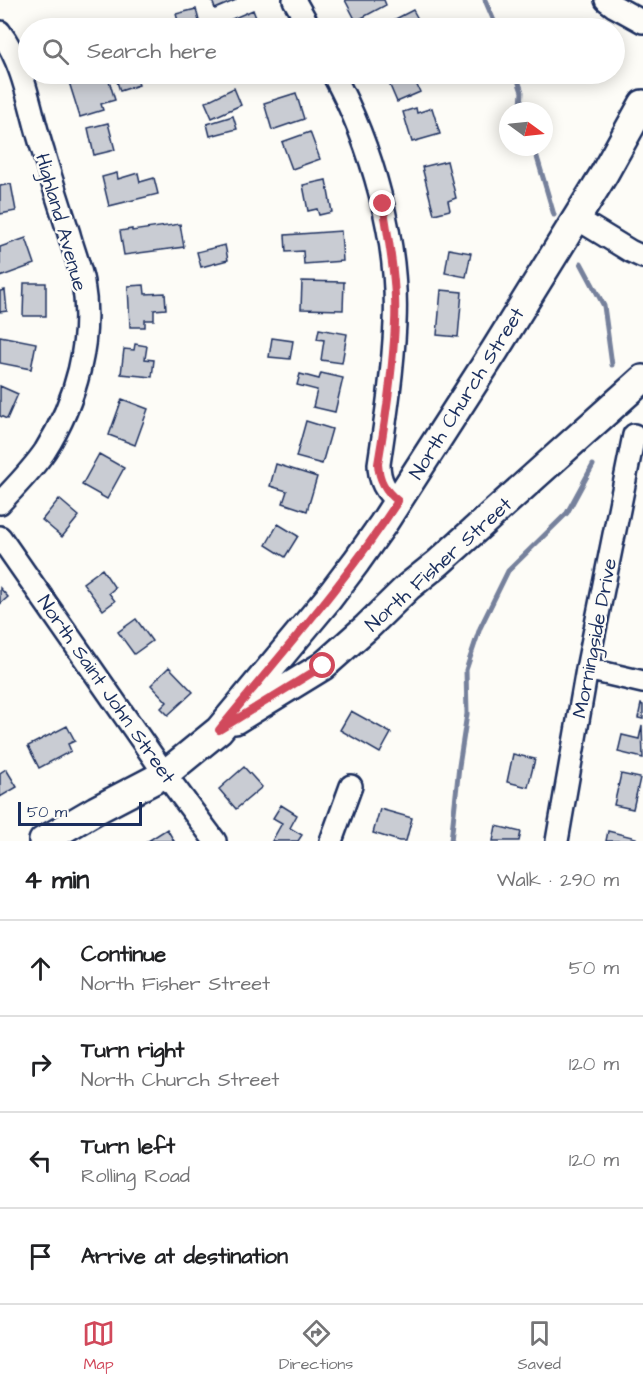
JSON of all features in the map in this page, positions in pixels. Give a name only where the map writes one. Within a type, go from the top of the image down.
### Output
[{"type":"main road","name":"North Church Street","points":[[43,841],[165,774],[219,730],[328,599],[398,501],[495,350],[641,111]]},
{"type":"main road","name":"North Fisher Street","points":[[219,730],[323,666],[408,587],[438,563],[643,379]]},
{"type":"street","points":[[294,0],[304,18]]},
{"type":"street","points":[[606,0],[643,22]]},
{"type":"street","name":"Highland Avenue","points":[[0,32],[10,48],[18,69]]},
{"type":"street","name":"Highland Avenue","points":[[0,502],[44,452],[62,421],[75,388],[81,364],[85,321],[82,281],[24,84]]},
{"type":"street","points":[[339,84],[363,138],[374,171],[383,204],[392,256],[395,322],[388,404],[378,464],[384,488],[398,501]]},
{"type":"street","points":[[576,218],[643,257]]},
{"type":"street","name":"Morningside Drive","points":[[556,841],[587,669],[634,435]]},
{"type":"street","name":"North Saint John Street","points":[[0,537],[165,774],[215,841]]},
{"type":"street","points":[[587,669],[643,682]]},
{"type":"street","points":[[331,841],[351,786]]},
{"type":"building","points":[[212,0],[236,0],[215,9]]},
{"type":"building","points":[[345,0],[384,0],[386,5],[362,18],[354,18]]},
{"type":"building","points":[[196,9],[198,18],[177,18],[176,14]]},
{"type":"building","points":[[253,10],[256,18],[234,18]]},
{"type":"building","points":[[413,10],[417,18],[397,18]]},
{"type":"building","points":[[70,84],[110,84],[115,100],[101,104],[103,110],[80,117]]},
{"type":"building","points":[[118,84],[139,85],[120,91]]},
{"type":"building","points":[[389,84],[416,84],[420,92],[397,102]]},
{"type":"building","points":[[234,88],[241,105],[212,118],[205,102]]},
{"type":"building","points":[[296,93],[304,119],[272,130],[264,103]]},
{"type":"building","points":[[416,108],[417,113],[432,108],[440,134],[412,142],[403,112]]},
{"type":"building","points":[[233,116],[237,129],[210,136],[207,124]]},
{"type":"building","points":[[108,123],[115,150],[94,155],[88,128]]},
{"type":"building","points":[[310,132],[320,159],[292,169],[282,142]]},
{"type":"building","points":[[447,161],[456,198],[448,201],[450,210],[434,214],[422,167]]},
{"type":"building","points":[[117,173],[118,179],[138,173],[140,182],[154,178],[158,194],[109,206],[102,177]]},
{"type":"building","points":[[326,180],[332,212],[319,215],[317,209],[308,211],[303,185]]},
{"type":"building","points":[[11,184],[16,211],[0,214],[0,186]]},
{"type":"building","points":[[180,224],[184,247],[124,255],[120,231]]},
{"type":"building","points":[[341,231],[343,261],[304,264],[303,251],[286,252],[285,235]]},
{"type":"building","points":[[26,238],[35,264],[0,277],[0,247]]},
{"type":"building","points":[[225,245],[228,260],[201,267],[197,252]]},
{"type":"building","points":[[449,249],[471,253],[466,277],[445,273]]},
{"type":"building","points":[[302,281],[344,282],[343,310],[301,309]]},
{"type":"building","points":[[24,283],[46,283],[46,316],[23,316]]},
{"type":"building","points":[[144,285],[145,294],[165,293],[166,309],[154,310],[154,320],[145,320],[145,327],[130,327],[128,286]]},
{"type":"building","points":[[5,290],[7,311],[0,312],[0,291]]},
{"type":"building","points":[[441,290],[462,292],[458,337],[437,335]]},
{"type":"building","points":[[319,329],[347,334],[342,363],[321,360],[324,340],[317,339]]},
{"type":"building","points":[[0,336],[36,343],[31,369],[0,363]]},
{"type":"building","points":[[272,338],[293,341],[290,359],[269,357]]},
{"type":"building","points":[[135,344],[147,346],[145,359],[154,360],[152,377],[121,374],[124,349],[134,350]]},
{"type":"building","points":[[321,373],[343,378],[335,412],[313,407],[317,390],[297,385],[300,374],[319,379]]},
{"type":"building","points":[[0,386],[18,394],[7,419],[0,416]]},
{"type":"building","points":[[122,399],[148,409],[135,445],[109,435]]},
{"type":"building","points":[[306,421],[332,429],[322,464],[296,457]]},
{"type":"building","points":[[99,454],[124,468],[107,499],[82,485]]},
{"type":"building","points":[[276,464],[317,477],[307,511],[283,503],[287,491],[270,486]]},
{"type":"building","points":[[59,499],[79,516],[62,537],[42,520]]},
{"type":"building","points":[[278,524],[298,536],[285,557],[266,545]]},
{"type":"building","points":[[102,569],[115,588],[109,593],[115,601],[103,610],[83,583]]},
{"type":"building","points":[[0,588],[8,597],[0,604]]},
{"type":"building","points":[[136,619],[152,641],[134,654],[118,632]]},
{"type":"building","points":[[169,667],[193,692],[168,715],[161,708],[167,702],[151,685]]},
{"type":"building","points":[[641,704],[643,705],[643,719],[638,718]]},
{"type":"building","points":[[351,711],[391,733],[380,753],[340,730]]},
{"type":"building","points":[[642,725],[643,758],[618,752],[622,735],[639,739]]},
{"type":"building","points":[[67,726],[75,741],[68,744],[71,751],[39,768],[28,746]]},
{"type":"building","points":[[513,754],[535,759],[528,787],[507,782]]},
{"type":"building","points":[[244,767],[262,787],[236,809],[219,789]]},
{"type":"building","points":[[6,769],[17,787],[0,797],[0,773]]},
{"type":"building","points":[[621,774],[640,778],[633,809],[614,805]]},
{"type":"building","points":[[281,805],[297,815],[290,828],[302,835],[298,841],[272,841],[282,823],[273,818]]},
{"type":"building","points":[[380,809],[412,818],[406,841],[373,833]]},
{"type":"building","points":[[496,826],[521,832],[519,841],[493,841]]},
{"type":"building","points":[[167,829],[174,841],[148,841]]},
{"type":"building","points":[[608,831],[636,838],[636,841],[606,841]]},
{"type":"waterway","points":[[485,0],[493,18]]},
{"type":"waterway","points":[[519,84],[521,102]]},
{"type":"waterway","points":[[537,156],[554,215]]},
{"type":"waterway","points":[[581,263],[604,306],[612,365]]},
{"type":"waterway","points":[[451,841],[467,714],[466,670],[480,628],[508,571],[567,513],[593,465]]},
{"type":"route","points":[[323,666],[219,730],[297,633],[328,599],[398,501],[384,488],[378,464],[388,404],[395,322],[392,256],[383,204]]}]
